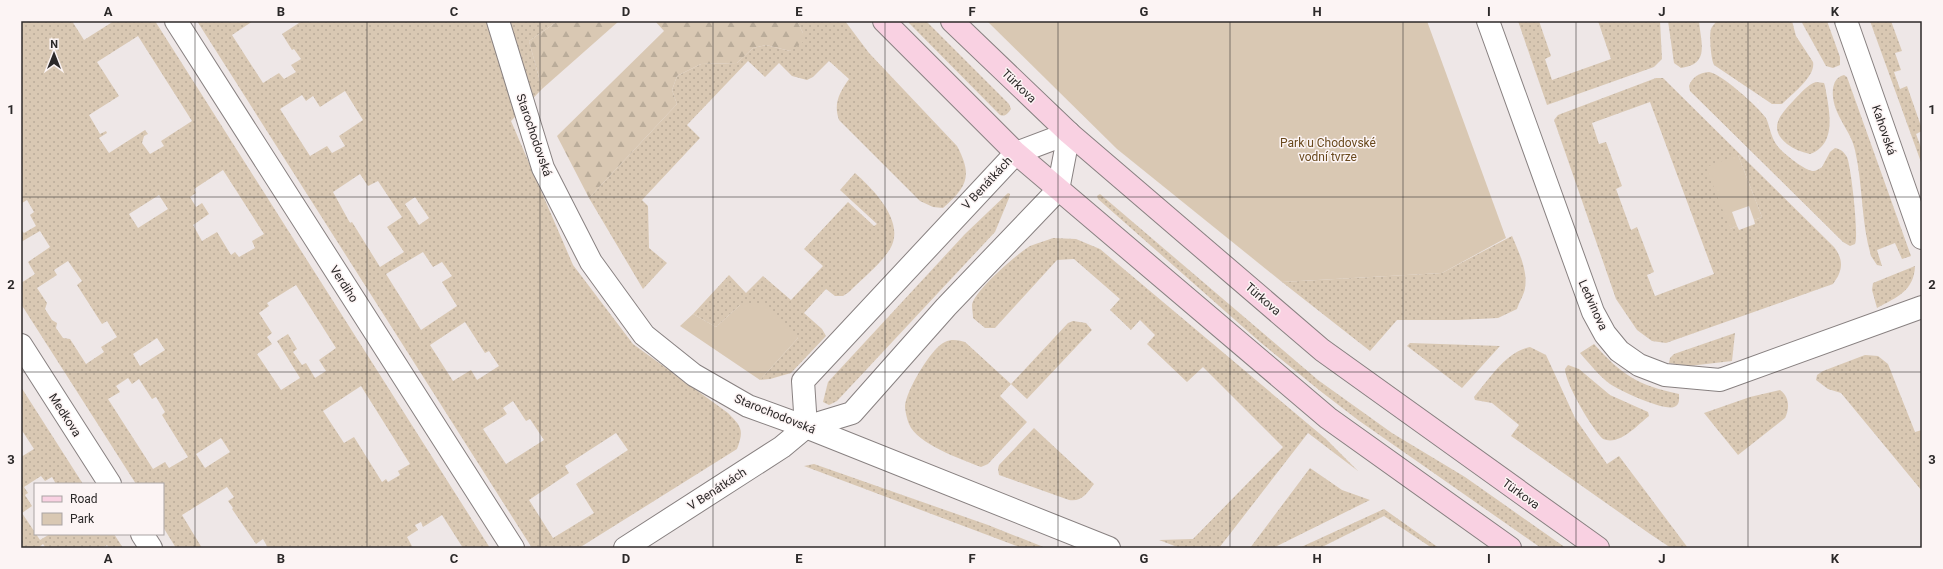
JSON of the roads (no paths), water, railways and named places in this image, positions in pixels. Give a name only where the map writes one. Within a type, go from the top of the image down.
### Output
[{"type":"main road","points":[[884,21],[1016,153],[1328,418],[1510,548]]},
{"type":"main road","name":"Türkova","points":[[952,21],[1069,133],[1322,350],[1598,548]]},
{"type":"street","name":"Verdiho","points":[[176,21],[513,548]]},
{"type":"street","name":"Starochodovská","points":[[498,21],[543,168],[591,262],[644,335],[694,375],[748,406],[806,426],[1109,548]]},
{"type":"street","name":"Ledvinova","points":[[1488,21],[1593,312],[1605,334],[1620,351],[1639,365],[1665,375],[1720,380],[1922,307]]},
{"type":"street","name":"Kahovská","points":[[1846,21],[1922,238]]},
{"type":"street","name":"V Benátkách","points":[[806,426],[803,381],[1016,153],[1069,133]]},
{"type":"street","points":[[1058,190],[1069,133]]},
{"type":"street","name":"V Benátkách","points":[[625,548],[782,447],[806,426],[852,413],[946,307],[1058,190]]},
{"type":"street","name":"Medkova","points":[[21,345],[109,483]]},
{"type":"street","points":[[143,535],[151,548]]},
{"type":"park label","name":"Park u Chodovské vodní tvrze","points":[[1328,150]]}]
